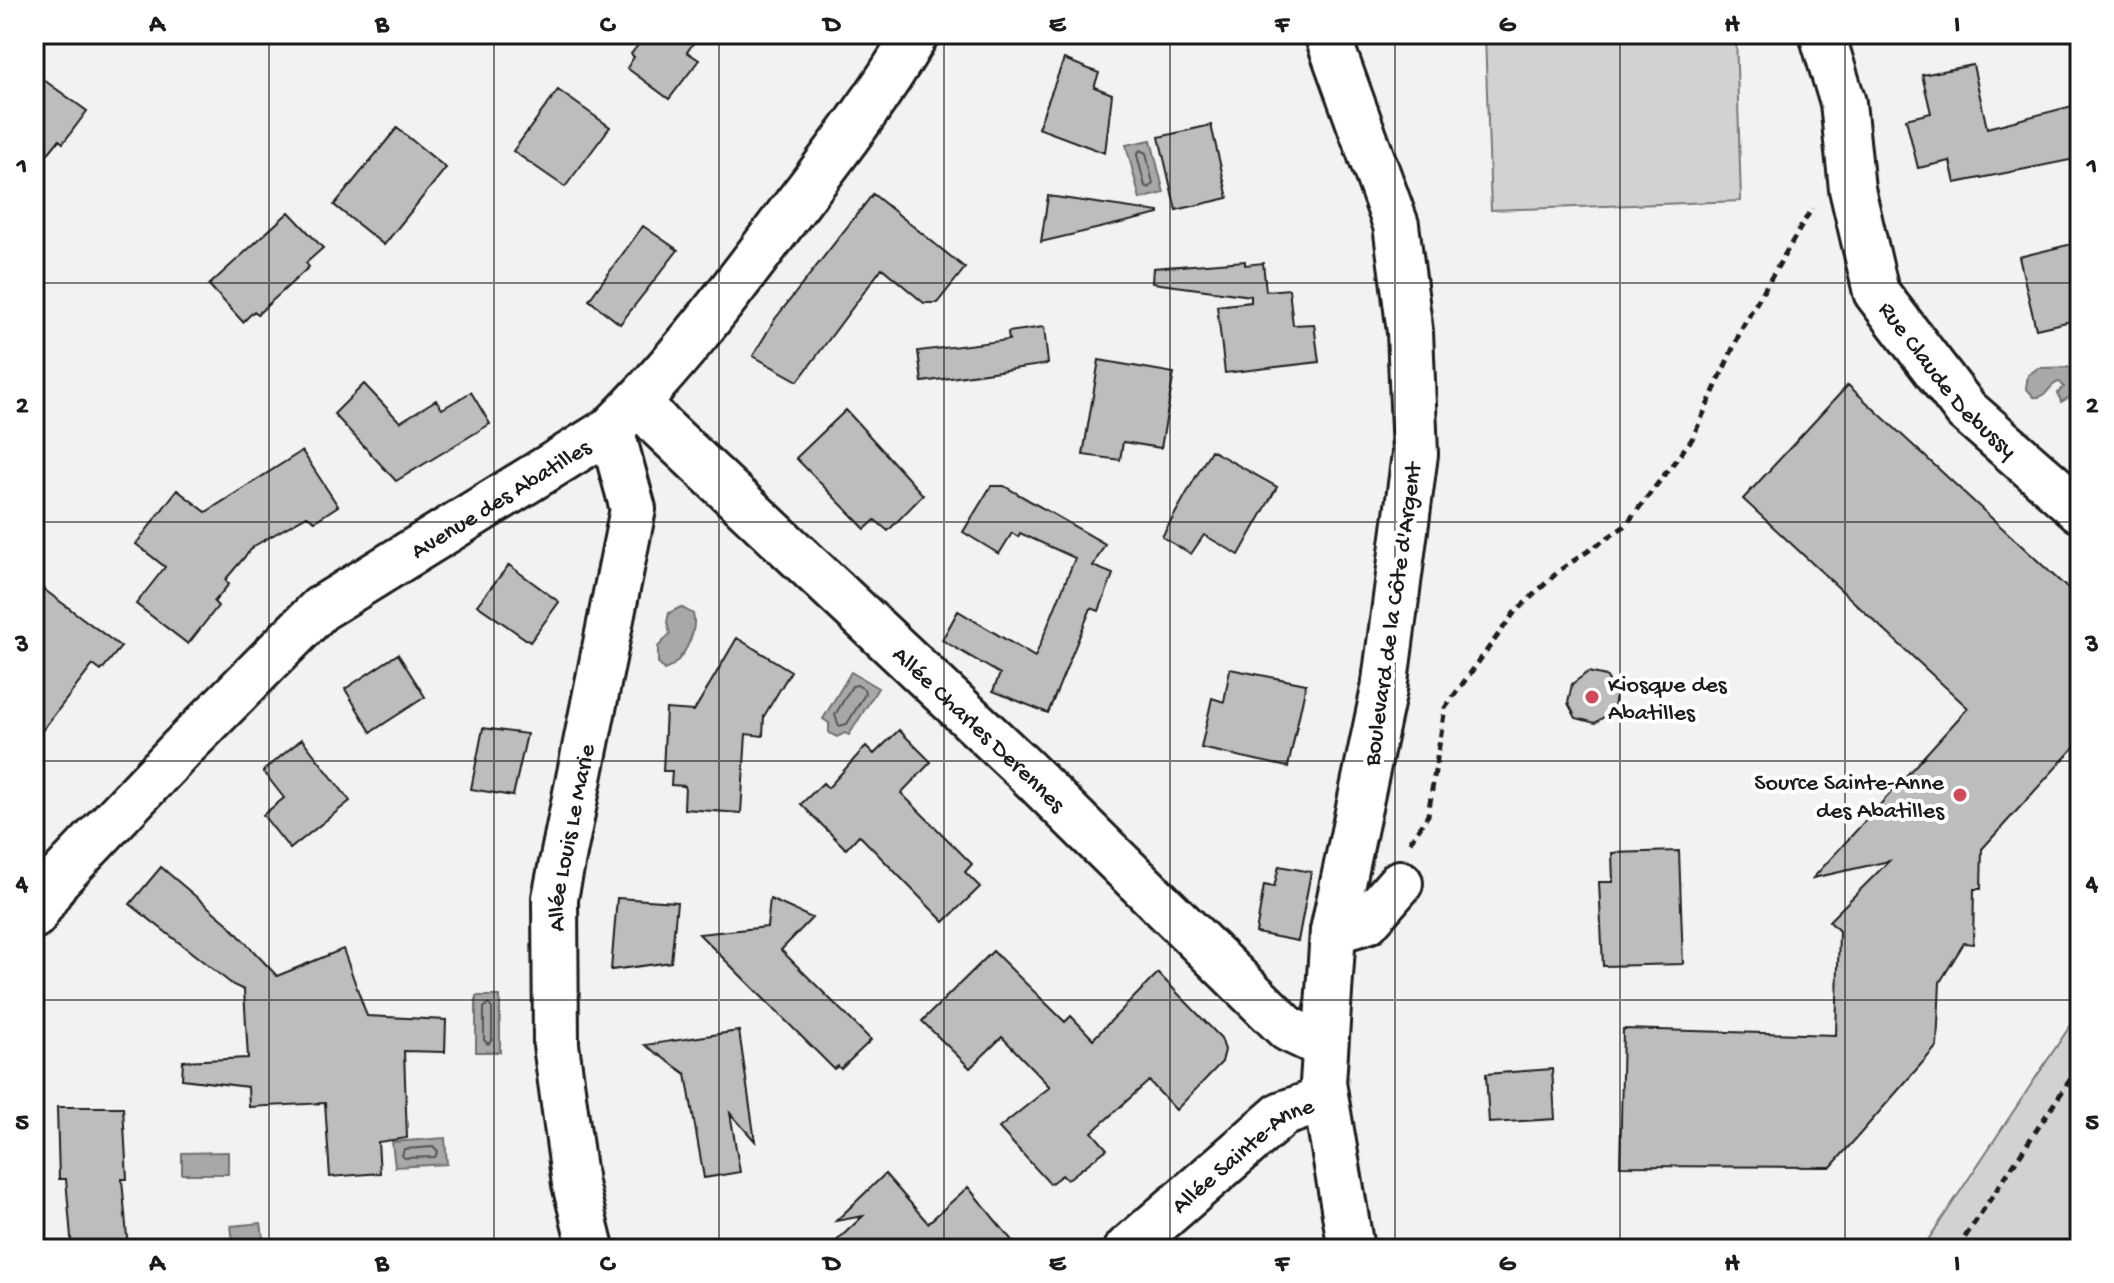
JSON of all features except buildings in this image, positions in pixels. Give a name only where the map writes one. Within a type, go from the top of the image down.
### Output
[{"type":"street","name":"Avenue des Abatilles","points":[[42,888],[320,609],[625,415],[720,305],[884,88],[916,34]]},
{"type":"street","name":"Boulevard de la Côte d'Argent","points":[[1327,34],[1396,225],[1410,332],[1415,454],[1384,689],[1333,931],[1324,1046],[1325,1099],[1351,1249]]},
{"type":"street","name":"Rue Claude Debussy","points":[[1822,34],[1843,103],[1852,189],[1876,292],[1966,410],[2080,510]]},
{"type":"street","name":"Allée Charles Derennes","points":[[625,415],[661,427],[1022,767],[1288,1029],[1324,1046]]},
{"type":"street","name":"Allée Louis Le Marie","points":[[591,1249],[575,1184],[556,1045],[555,898],[633,509],[625,415]]},
{"type":"street","points":[[1333,931],[1367,921],[1401,868]]},
{"type":"street","name":"Allée Sainte-Anne","points":[[1127,1249],[1282,1114],[1325,1099]]},
{"type":"path","points":[[1401,868],[1428,815],[1445,708],[1514,613],[1560,570],[1625,526],[1692,439],[1743,326],[1808,211],[1836,189],[1852,189]]},
{"type":"path","points":[[1957,1249],[2080,1065]]},
{"type":"shaded area","points":[[1485,34],[1736,34],[1741,201],[1491,210]]},
{"type":"shaded area","points":[[2080,1011],[2080,1249],[1922,1249]]},
{"type":"water","points":[[1151,140],[1164,193],[1140,199],[1126,145]]},
{"type":"water","points":[[2080,367],[2080,391],[2061,402],[2058,393],[2064,387],[2060,382],[2039,397],[2034,397],[2026,388],[2028,375],[2038,368]]},
{"type":"water","points":[[681,607],[693,614],[691,638],[677,661],[664,670],[658,663],[658,647],[670,634],[667,622],[669,613]]},
{"type":"water","points":[[851,672],[878,688],[849,735],[845,733],[837,737],[829,733],[829,723],[823,719]]},
{"type":"water","points":[[476,996],[500,996],[500,1052],[476,1052]]},
{"type":"water","points":[[445,1138],[447,1164],[395,1167],[392,1142]]},
{"type":"water","points":[[228,1152],[228,1174],[182,1174],[182,1153]]},
{"type":"water","points":[[261,1223],[265,1249],[234,1249],[231,1226]]},
{"type":"place","name":"Kiosque des Abatilles","points":[[1592,697]]},
{"type":"place","name":"Source Sainte-Anne des Abatilles","points":[[1960,795]]}]
